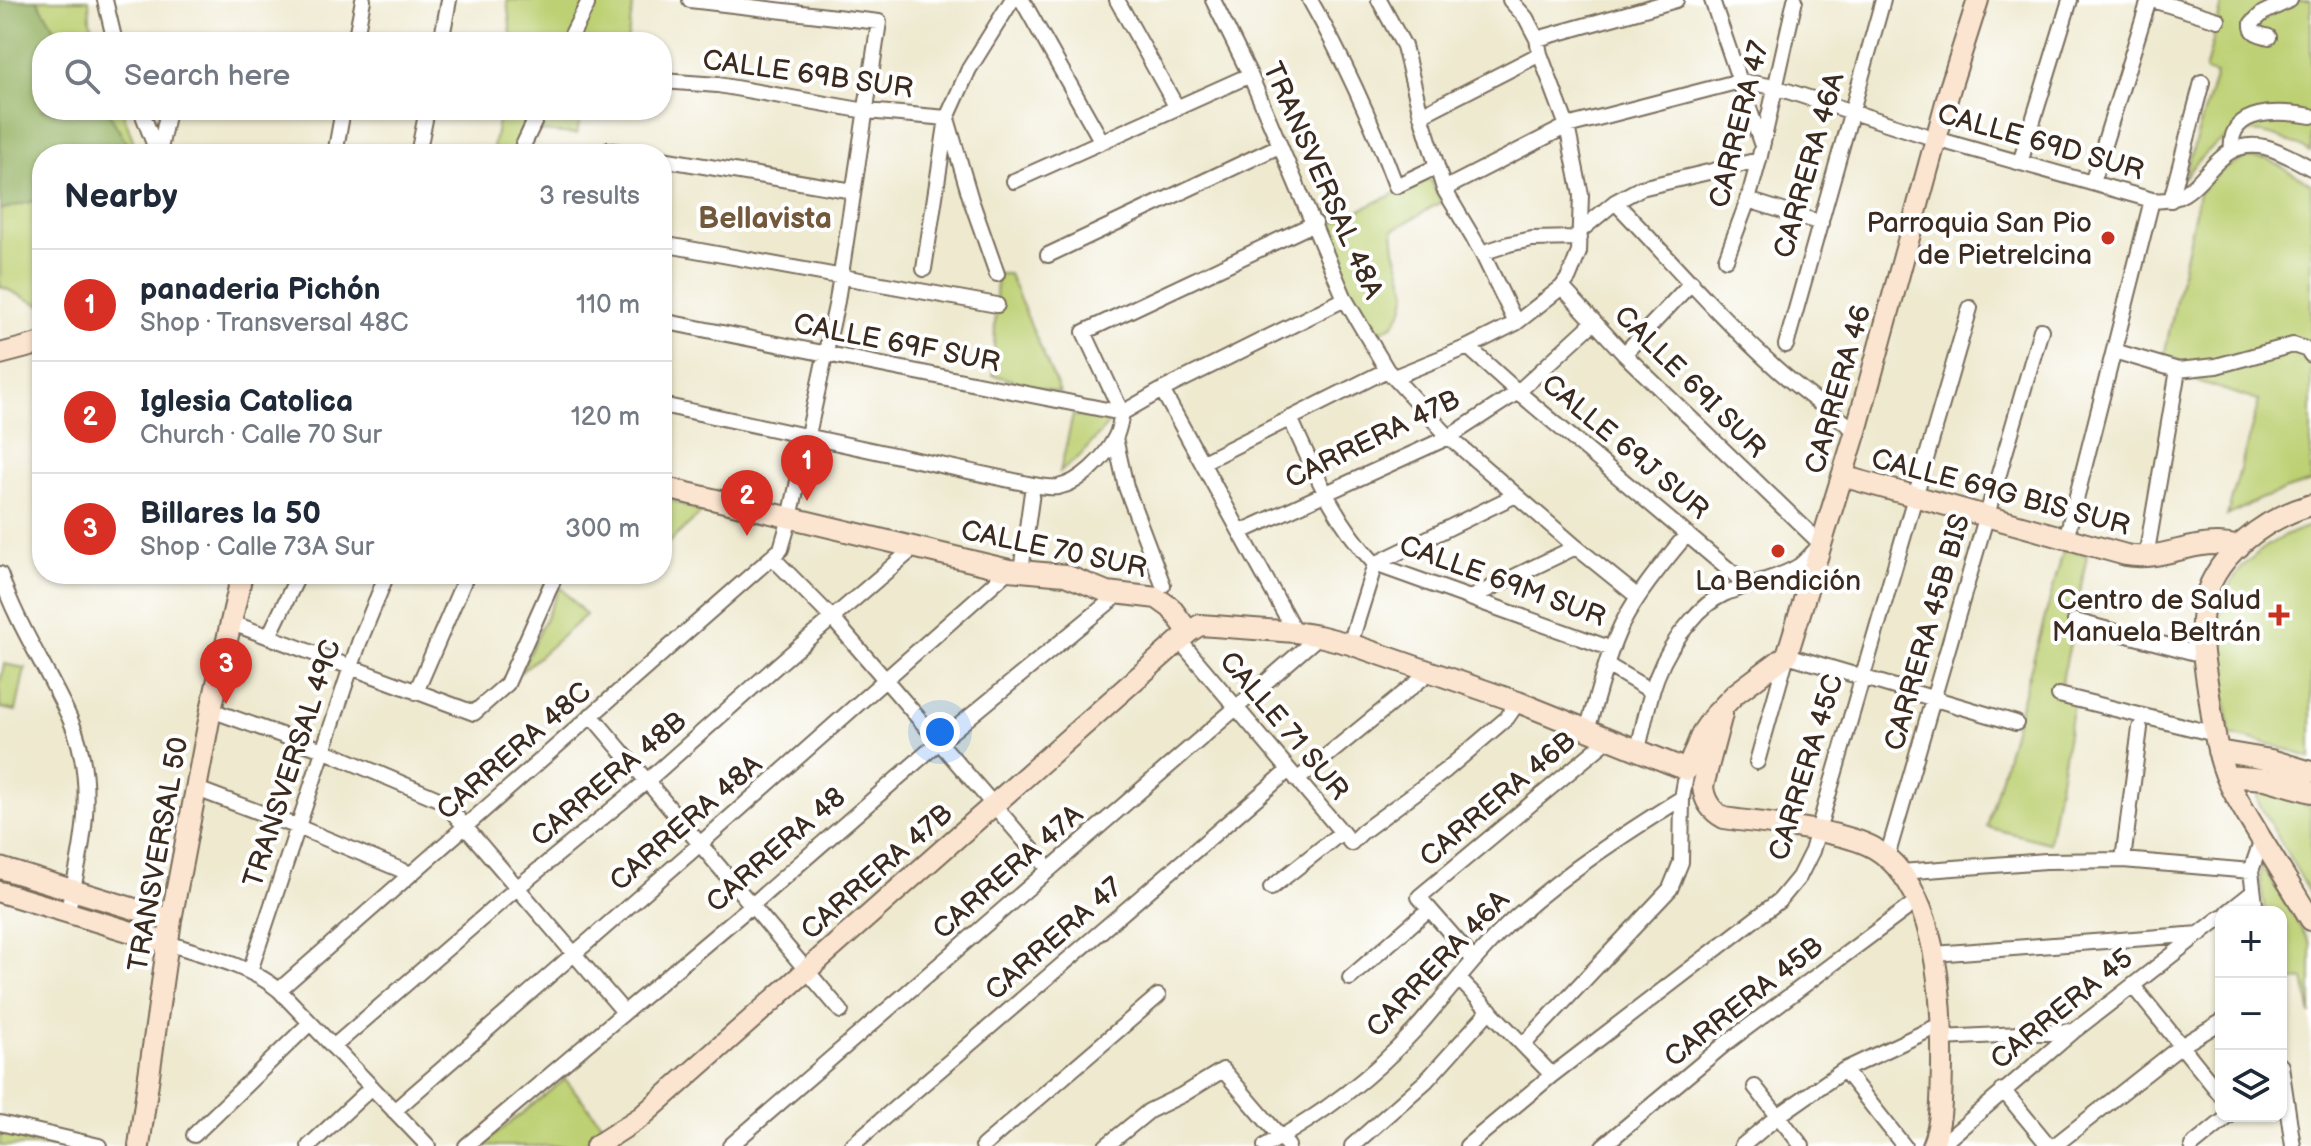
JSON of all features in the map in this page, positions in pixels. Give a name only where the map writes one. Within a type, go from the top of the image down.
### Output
[{"type":"street","points":[[105,0],[113,32]]},
{"type":"street","points":[[357,32],[363,0]]},
{"type":"street","points":[[443,32],[449,0]]},
{"type":"street","points":[[690,0],[879,22],[840,277],[790,518],[777,553],[1049,869]]},
{"type":"street","points":[[924,269],[947,118],[969,69],[1012,0]]},
{"type":"street","points":[[1022,0],[1102,142]]},
{"type":"street","points":[[1117,0],[1177,108]]},
{"type":"street","name":"TRANSVERSAL 48A","points":[[1213,0],[1250,75],[1345,299],[1391,373],[1449,437],[1638,597]]},
{"type":"street","points":[[1310,0],[1369,117],[1396,186],[1436,167]]},
{"type":"street","points":[[1379,0],[1404,46],[1444,189],[1482,253],[1516,323]]},
{"type":"street","points":[[1203,462],[1290,418],[1391,373],[1468,347],[1516,323],[1562,287],[1574,265],[1581,234],[1581,195],[1567,126],[1526,18],[1510,0]]},
{"type":"street","points":[[1421,115],[1538,47],[1676,0]]},
{"type":"street","points":[[1482,253],[1532,239],[1581,234],[1615,202],[1641,188],[1760,153],[1740,81],[1712,0]]},
{"type":"street","name":"CARRERA 47","points":[[1726,259],[1748,200],[1795,0]]},
{"type":"street","name":"CARRERA 46A","points":[[1786,345],[1883,0]]},
{"type":"street","name":"CARRERA 46","points":[[1757,762],[1856,431],[1936,139],[1978,0]]},
{"type":"street","points":[[2020,163],[2070,0]]},
{"type":"street","points":[[2092,183],[2151,0],[2218,20]]},
{"type":"street","points":[[2269,37],[2254,33],[2252,23],[2263,13],[2290,0]]},
{"type":"street","points":[[573,32],[587,5]]},
{"type":"street","points":[[1014,181],[1250,75]]},
{"type":"street","points":[[1444,189],[1567,126],[1740,81]]},
{"type":"street","name":"CALLE 69D SUR","points":[[1740,81],[1775,87],[1936,139],[2152,200],[2171,200],[2189,192],[2213,164],[2232,151]]},
{"type":"street","name":"CALLE 69B SUR","points":[[672,82],[718,85],[866,111],[947,118]]},
{"type":"street","points":[[2171,200],[2202,82]]},
{"type":"street","points":[[2311,116],[2285,112],[2258,115],[2236,127],[2231,140],[2232,151],[2248,147],[2267,148],[2311,168]]},
{"type":"street","points":[[947,118],[997,274]]},
{"type":"street","points":[[145,120],[154,144]]},
{"type":"street","points":[[160,144],[166,120]]},
{"type":"street","points":[[337,144],[341,120]]},
{"type":"street","points":[[420,144],[425,120]]},
{"type":"street","points":[[524,144],[535,120]]},
{"type":"street","points":[[1048,255],[1279,146]]},
{"type":"street","points":[[672,161],[853,191]]},
{"type":"street","points":[[1748,200],[1821,223]]},
{"type":"street","points":[[2066,539],[2152,200]]},
{"type":"street","points":[[1615,202],[1692,282],[1709,304],[1780,371],[1856,431]]},
{"type":"street","points":[[672,407],[1033,485],[1056,487],[1069,484],[1094,465],[1115,438],[1122,413],[1084,332],[1315,223]]},
{"type":"street","points":[[672,246],[997,305]]},
{"type":"street","points":[[1624,354],[1692,282]]},
{"type":"street","name":"CALLE 69I SUR","points":[[1562,287],[1624,354],[1821,544]]},
{"type":"street","points":[[1122,413],[1345,299]]},
{"type":"street","name":"CARRERA 45C","points":[[1467,1146],[1552,1075],[1780,900],[1806,865],[1970,308]]},
{"type":"street","name":"CARRERA 47B","points":[[1241,532],[1449,437],[1518,392],[1594,322]]},
{"type":"street","name":"CALLE 69F SUR","points":[[672,323],[1122,413]]},
{"type":"street","name":"CARRERA 45B BIS","points":[[1894,865],[1933,699],[2041,330]]},
{"type":"street","points":[[2114,351],[2178,370],[2216,366],[2293,345],[2309,353]]},
{"type":"street","points":[[0,354],[32,346]]},
{"type":"street","name":"CALLE 69J SUR","points":[[1468,347],[1748,586]]},
{"type":"street","points":[[2146,557],[2178,370]]},
{"type":"street","points":[[1162,390],[1295,632]]},
{"type":"street","points":[[1290,418],[1325,493],[1355,543],[1375,564]]},
{"type":"street","points":[[1115,438],[1126,487],[1163,585]]},
{"type":"street","name":"CALLE 69G BIS SUR","points":[[1842,476],[2126,555],[2146,557],[2217,542],[2239,547]]},
{"type":"street","points":[[1015,570],[1033,485]]},
{"type":"street","name":"CALLE 70 SUR","points":[[672,489],[1015,570],[1065,575],[1107,592],[1157,598],[1171,608],[1184,636]]},
{"type":"street","points":[[1350,644],[1375,564],[1516,495]]},
{"type":"street","points":[[2311,505],[2268,523],[2239,547],[2214,579],[2207,593],[2202,619],[2203,655],[2216,743],[2226,776],[2311,920]]},
{"type":"street","points":[[1587,730],[1623,624],[1638,597],[1687,534]]},
{"type":"street","points":[[1638,750],[1651,691],[1663,658],[1696,615],[1725,594],[1801,565],[1821,544]]},
{"type":"street","name":"CARRERA 48B","points":[[333,1047],[518,887],[647,781],[915,547]]},
{"type":"street","points":[[1470,598],[1576,547]]},
{"type":"street","name":"CARRERA 48C","points":[[279,990],[777,553]]},
{"type":"street","name":"CALLE 69M SUR","points":[[1375,564],[1612,649]]},
{"type":"street","name":"CARRERA 48A","points":[[394,1111],[1015,570]]},
{"type":"street","points":[[0,574],[16,614],[72,722],[83,761],[87,802],[67,913]]},
{"type":"street","name":"TRANSVERSAL 50","points":[[139,1146],[171,920],[211,710],[240,584]]},
{"type":"street","points":[[269,636],[294,584]]},
{"type":"street","name":"TRANSVERSAL 49C","points":[[250,971],[350,668],[383,584]]},
{"type":"street","points":[[416,692],[463,584]]},
{"type":"street","points":[[232,623],[474,713],[507,684],[552,584]]},
{"type":"street","name":"CARRERA 48","points":[[466,1146],[752,905],[939,742],[1119,594]]},
{"type":"street","points":[[2075,621],[2203,655]]},
{"type":"street","points":[[1184,636],[1205,624],[1295,632],[1350,644],[1518,702],[1687,770]]},
{"type":"street","name":"CARRERA 47B","points":[[596,1146],[641,1117],[1184,636]]},
{"type":"street","name":"CALLE 71 SUR","points":[[1184,636],[1236,707],[1346,837]]},
{"type":"street","name":"CARRERA 47A","points":[[730,1146],[1319,636]]},
{"type":"street","points":[[1523,1045],[1670,889],[1681,862],[1682,798],[1687,770],[1702,733],[1725,704],[1787,655],[2016,723]]},
{"type":"street","name":"CALLE 69M SUR","points":[[1607,665],[1651,691]]},
{"type":"street","name":"CARRERA 47","points":[[851,1146],[1293,775],[1430,672]]},
{"type":"street","points":[[2059,695],[2311,772]]},
{"type":"street","points":[[1271,888],[1346,837],[1362,832],[1446,770],[1507,718],[1518,702]]},
{"type":"street","points":[[1725,704],[1703,786],[1708,805],[1716,814],[1724,818],[1862,842],[1894,865],[1917,901],[1934,954],[1940,996],[1941,1109],[1932,1146]]},
{"type":"street","points":[[211,710],[323,750],[443,801],[624,1012]]},
{"type":"street","points":[[591,715],[841,1011]]},
{"type":"street","points":[[2123,860],[2140,728]]},
{"type":"street","name":"CARRERA 46B","points":[[1350,978],[1424,903],[1609,739]]},
{"type":"street","points":[[2226,776],[2265,779],[2311,792]]},
{"type":"street","points":[[197,789],[411,874]]},
{"type":"street","name":"CARRERA 46A","points":[[1265,1146],[1284,1142],[1364,1078],[1413,1032],[1517,915],[1623,835],[1682,798]]},
{"type":"street","points":[[2255,906],[2251,871],[2262,839]]},
{"type":"street","points":[[1894,865],[2123,860],[2251,871]]},
{"type":"street","points":[[0,868],[171,920]]},
{"type":"street","points":[[0,892],[168,943],[264,978],[428,1146]]},
{"type":"street","points":[[2236,906],[2252,893]]},
{"type":"street","name":"CARRERA 45B","points":[[1603,1146],[1725,1044],[1917,901]]},
{"type":"street","points":[[1424,903],[1474,960]]},
{"type":"street","name":"CARRERA 45","points":[[1940,1146],[2074,1031],[2215,922]]},
{"type":"street","points":[[1934,954],[2200,934]]},
{"type":"street","points":[[1459,979],[1552,1075]]},
{"type":"street","points":[[2133,986],[2215,1088]]},
{"type":"street","points":[[983,1146],[1158,996]]},
{"type":"street","points":[[1352,1146],[1426,1081],[1490,1010]]},
{"type":"street","points":[[194,1135],[310,1023]]},
{"type":"street","points":[[2003,1090],[2051,1146],[2181,1046],[2215,1026]]},
{"type":"street","points":[[1742,1146],[1778,1116],[1844,1070],[1942,1031],[2074,1031]]},
{"type":"street","points":[[1106,1146],[1149,1111],[1223,1070],[1284,1142]]},
{"type":"street","points":[[1844,1070],[1904,1146]]},
{"type":"street","points":[[309,1146],[372,1087]]},
{"type":"street","points":[[1755,1087],[1802,1146]]},
{"type":"street","points":[[2287,1108],[2293,1146]]},
{"type":"street","points":[[2192,1146],[2222,1122]]},
{"type":"street","points":[[0,1123],[99,1146]]},
{"type":"green space","points":[[0,0],[89,0],[94,32],[32,32],[32,120],[126,120],[134,144],[32,144],[32,301],[0,286]]},
{"type":"green space","points":[[0,0],[37,0],[58,32],[32,32],[32,120],[113,120],[127,144],[32,144],[32,202],[0,210]]},
{"type":"green space","points":[[507,0],[581,0],[590,3],[591,0],[634,0],[629,32],[511,32]]},
{"type":"green space","points":[[2223,0],[2311,0],[2311,152],[2272,135],[2241,133],[2213,147],[2184,178],[2216,74],[2205,71]]},
{"type":"green space","points":[[498,120],[581,120],[576,134],[537,131],[527,144],[494,144]]},
{"type":"green space","points":[[2247,158],[2268,159],[2311,184],[2311,482],[2260,499],[2227,516],[2259,401],[2184,377],[2186,363],[2164,356],[2199,193],[2220,172]]},
{"type":"green space","points":[[1429,177],[1441,202],[1393,230],[1407,292],[1403,309],[1394,324],[1374,335],[1351,294],[1322,228]]},
{"type":"green space","points":[[997,274],[1009,274],[1060,393],[993,375]]},
{"type":"green space","points":[[1073,415],[1110,422],[1080,456],[1060,472]]},
{"type":"green space","points":[[672,501],[702,512],[672,540]]},
{"type":"green space","points":[[2311,526],[2311,758],[2230,735],[2219,632],[2223,600],[2239,571],[2265,548]]},
{"type":"green space","points":[[2064,548],[2087,555],[2059,694],[2074,699],[2049,843],[1987,827]]},
{"type":"green space","points":[[560,587],[586,615],[520,673]]},
{"type":"green space","points":[[4,664],[25,668],[16,711],[0,708]]},
{"type":"green space","points":[[2263,792],[2311,807],[2311,895],[2258,802],[2257,795]]},
{"type":"green space","points":[[2261,863],[2311,945],[2311,1015],[2304,979],[2287,982],[2287,906],[2264,906]]},
{"type":"green space","points":[[565,1079],[607,1130],[581,1146],[481,1146]]},
{"type":"green space","points":[[0,1133],[58,1146],[0,1146]]},
{"type":"place","name":"Parroquia San Pio de Pietrelcina","points":[[2108,238]]},
{"type":"place","name":"panaderia Pichón","points":[[807,501]]},
{"type":"place","name":"Iglesia Catolica","points":[[747,536]]},
{"type":"place","name":"La Bendición","points":[[1778,551]]},
{"type":"place","name":"Centro de Salud Manuela Beltrán","points":[[2279,615]]},
{"type":"place","name":"Billares la 50","points":[[226,704]]},
{"type":"district","name":"Bellavista","points":[[765,218]]}]
